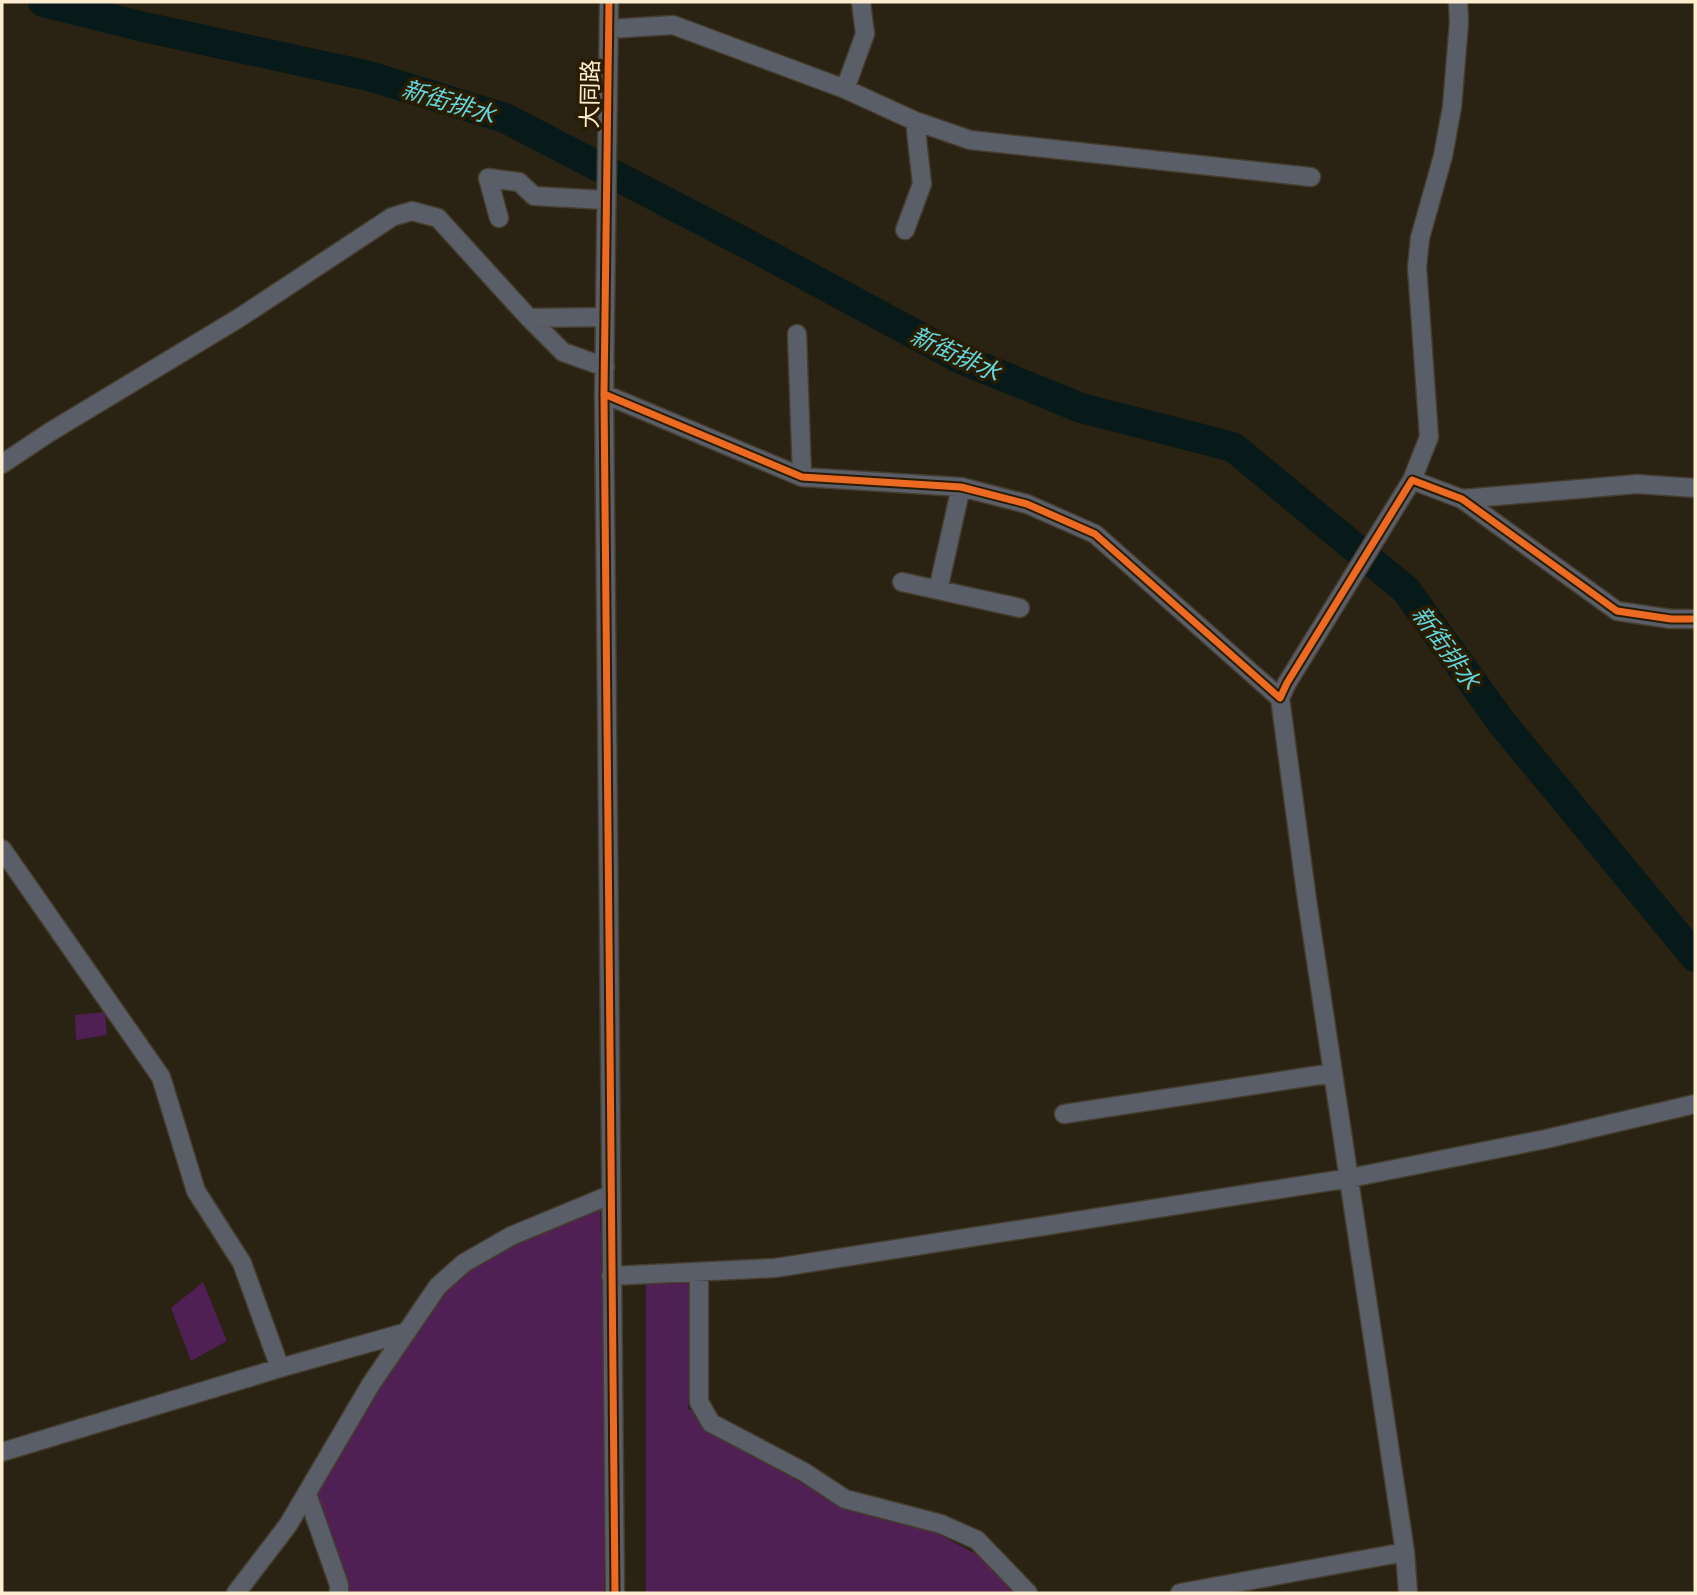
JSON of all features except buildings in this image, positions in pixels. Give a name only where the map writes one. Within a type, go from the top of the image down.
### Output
[{"type":"street","name":"大同路","points":[[609,2],[604,394],[615,1593]]},
{"type":"street","points":[[845,89],[865,33],[862,2]]},
{"type":"street","points":[[1408,1593],[1405,1552],[1280,698],[1412,480],[1429,437],[1417,267],[1420,239],[1443,156],[1452,107],[1459,22],[1458,2]]},
{"type":"street","points":[[609,29],[673,25],[845,89],[915,121],[970,140],[1311,177]]},
{"type":"street","points":[[905,230],[922,184],[915,121]]},
{"type":"street","points":[[499,218],[488,178],[519,182],[534,195],[605,193]]},
{"type":"street","points":[[2,464],[239,318],[392,217],[412,211],[439,218],[563,352],[605,367]]},
{"type":"street","points":[[529,318],[605,317]]},
{"type":"street","points":[[797,334],[802,477]]},
{"type":"street","points":[[604,394],[802,477],[961,487],[1027,504],[1095,534],[1280,698]]},
{"type":"street","points":[[1412,480],[1462,499],[1617,611],[1671,619],[1695,619]]},
{"type":"street","points":[[1462,499],[1637,484],[1695,488]]},
{"type":"street","points":[[938,590],[961,487]]},
{"type":"street","points":[[902,582],[1020,608]]},
{"type":"street","points":[[2,849],[161,1077],[196,1191],[242,1263],[280,1368]]},
{"type":"street","points":[[1064,1114],[1333,1073]]},
{"type":"street","points":[[611,1276],[775,1268],[1350,1178],[1546,1139],[1695,1104]]},
{"type":"street","points":[[236,1593],[288,1525],[371,1384],[438,1286],[464,1263],[511,1236],[610,1195]]},
{"type":"street","points":[[699,1273],[699,1402],[711,1423],[804,1472],[845,1499],[941,1524],[977,1540],[1028,1593]]},
{"type":"street","points":[[2,1452],[407,1332]]},
{"type":"street","points":[[307,1494],[340,1593]]},
{"type":"street","points":[[1180,1593],[1405,1552]]},
{"type":"shaded area","points":[[105,1012],[107,1035],[76,1040],[75,1015]]},
{"type":"shaded area","points":[[600,1208],[605,1362],[604,1593],[344,1593],[314,1492],[419,1326],[455,1278],[475,1263],[550,1226]]},
{"type":"shaded area","points":[[684,1281],[692,1287],[694,1360],[688,1409],[702,1413],[702,1428],[763,1459],[834,1503],[870,1516],[935,1532],[983,1558],[1016,1593],[646,1593],[646,1283]]},
{"type":"shaded area","points":[[203,1282],[227,1341],[191,1361],[171,1308]]},
{"type":"waterway","name":"新街排水","points":[[43,2],[369,76],[505,118],[959,358],[1081,408],[1233,447],[1406,590],[1502,723],[1695,957]]},
{"type":"cycle path","points":[[609,2],[604,394],[615,1593]]},
{"type":"cycle path","points":[[604,394],[802,477],[961,487],[1027,504],[1095,534],[1280,698],[1412,480],[1462,499],[1617,611],[1671,619],[1695,619]]}]
